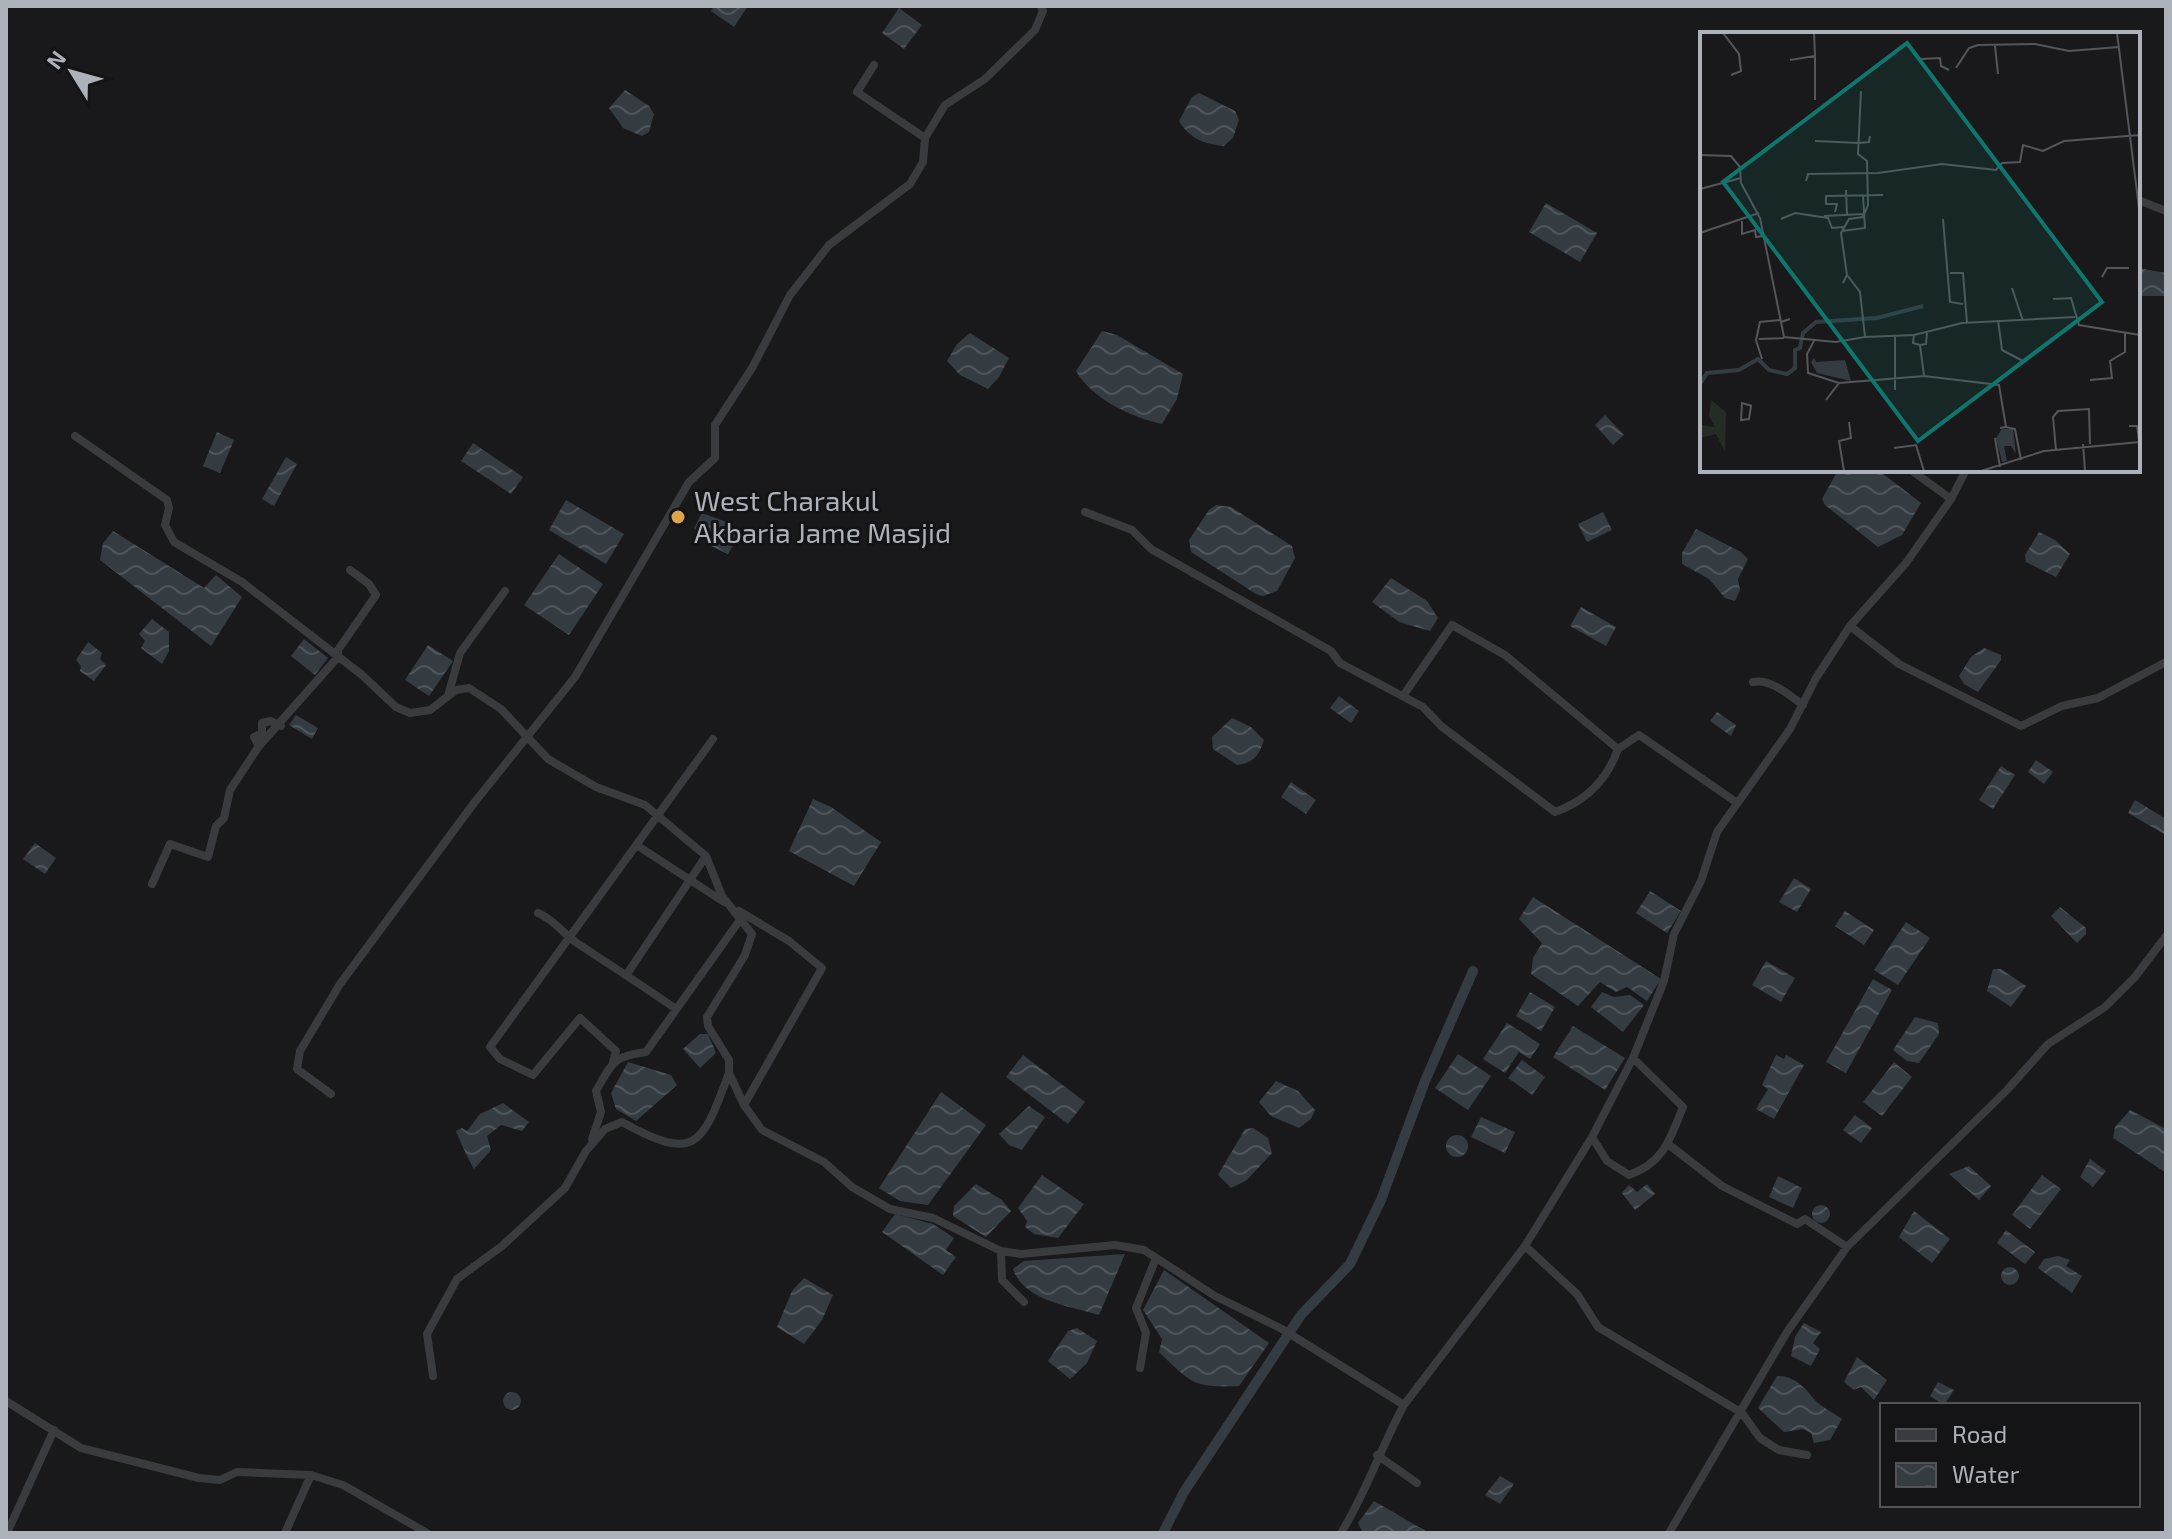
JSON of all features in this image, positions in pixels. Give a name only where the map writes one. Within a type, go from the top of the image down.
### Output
[{"type":"street","points":[[331,1094],[297,1069],[300,1051],[340,984],[575,677],[689,482],[715,458],[715,425],[752,368],[790,295],[829,245],[910,184],[923,162],[925,138],[945,105],[985,79],[1035,30],[1043,11],[1041,6]]},
{"type":"street","points":[[874,65],[857,92],[925,138]]},
{"type":"street","points":[[2140,202],[2166,211]]},
{"type":"street","points":[[75,436],[167,500],[169,508],[165,525],[174,542],[242,582],[338,657],[383,697],[410,713],[430,710],[456,690],[469,688],[501,709],[529,735],[548,759],[596,787],[645,805],[706,856],[722,896],[742,917],[752,934],[745,955],[707,1017],[708,1026],[729,1060],[729,1073],[706,1130],[688,1145],[670,1145],[622,1122],[605,1129],[586,1151]]},
{"type":"street","points":[[1914,472],[1951,499]]},
{"type":"street","points":[[1341,1533],[1357,1508],[1377,1455],[1404,1405],[1525,1246],[1592,1137],[1633,1058],[1664,981],[1674,934],[1701,881],[1717,832],[1790,729],[1850,626],[1906,563],[1951,499],[1965,472]]},
{"type":"street","points":[[1085,512],[1132,530],[1151,549],[1331,651],[1340,663],[1423,707],[1441,726],[1555,812],[1576,804],[1609,772],[1618,749],[1639,735],[1736,802]]},
{"type":"street","points":[[152,884],[170,844],[208,857],[216,826],[224,818],[230,790],[259,746],[281,726],[338,657],[338,650],[376,595],[369,584],[350,570]]},
{"type":"street","points":[[448,696],[453,667],[460,653],[505,591]]},
{"type":"street","points":[[1403,696],[1452,625],[1505,655],[1618,749]]},
{"type":"street","points":[[1850,626],[1899,664],[2021,726],[2062,706],[2098,698],[2166,662]]},
{"type":"street","points":[[1753,682],[1759,680],[1783,691],[1803,705]]},
{"type":"street","points":[[259,746],[254,737],[262,733],[262,723],[271,721],[281,726]]},
{"type":"street","points":[[433,1376],[427,1334],[457,1279],[502,1246],[565,1188],[586,1151],[601,1112],[596,1091],[616,1051],[580,1018],[533,1075],[500,1059],[490,1047],[713,739]]},
{"type":"street","points":[[638,846],[689,882],[789,941],[822,968],[744,1105]]},
{"type":"street","points":[[627,974],[706,856]]},
{"type":"street","points":[[538,913],[553,919],[570,937],[676,1009]]},
{"type":"street","points":[[613,1062],[622,1055],[646,1052],[742,917]]},
{"type":"street","points":[[1669,1533],[1787,1332],[1847,1247],[2007,1090],[2048,1044],[2105,1007],[2166,936]]},
{"type":"street","points":[[1592,1137],[1607,1161],[1629,1175],[1649,1168],[1668,1144],[1683,1107],[1633,1058]]},
{"type":"street","points":[[729,1073],[744,1105],[762,1130],[824,1162],[852,1187],[890,1209],[933,1218],[1001,1251],[1021,1254],[1115,1245],[1144,1250],[1215,1296],[1282,1329],[1404,1405]]},
{"type":"street","points":[[1668,1144],[1722,1186],[1797,1224],[1805,1219],[1847,1247]]},
{"type":"street","points":[[1525,1246],[1577,1294],[1598,1327],[1742,1413],[1760,1438],[1779,1450],[1807,1455]]},
{"type":"street","points":[[1001,1251],[1002,1280],[1024,1302]]},
{"type":"street","points":[[1140,1368],[1146,1333],[1136,1308],[1156,1258]]},
{"type":"street","points":[[6,1401],[81,1448],[199,1478],[220,1480],[237,1472],[311,1475],[343,1485],[427,1533]]},
{"type":"street","points":[[7,1533],[54,1430]]},
{"type":"street","points":[[1377,1455],[1417,1483]]},
{"type":"street","points":[[285,1533],[311,1475]]},
{"type":"water","points":[[714,6],[748,6],[734,27],[711,11]]},
{"type":"water","points":[[899,8],[922,25],[904,49],[882,33]]},
{"type":"water","points":[[625,90],[649,106],[654,114],[649,132],[642,136],[623,128],[609,108]]},
{"type":"water","points":[[1199,93],[1235,111],[1239,120],[1233,138],[1224,146],[1198,140],[1179,121],[1192,97]]},
{"type":"water","points":[[1546,203],[1597,233],[1580,262],[1529,232]]},
{"type":"water","points":[[2140,268],[2166,273],[2166,296],[2140,296]]},
{"type":"water","points":[[1102,331],[1117,335],[1183,374],[1177,399],[1162,424],[1113,405],[1092,390],[1076,371]]},
{"type":"water","points":[[970,333],[1009,358],[988,389],[960,375],[947,361],[957,344]]},
{"type":"water","points":[[1605,415],[1624,435],[1613,445],[1595,425]]},
{"type":"water","points":[[217,432],[234,440],[220,473],[203,466]]},
{"type":"water","points":[[473,443],[523,477],[511,494],[461,461]]},
{"type":"water","points":[[286,457],[297,464],[274,506],[262,499]]},
{"type":"water","points":[[1837,472],[1881,472],[1921,503],[1902,535],[1878,547],[1825,505],[1822,499]]},
{"type":"water","points":[[566,500],[624,534],[606,564],[549,530]]},
{"type":"water","points":[[1216,505],[1231,507],[1292,546],[1295,558],[1277,591],[1263,596],[1256,594],[1191,552],[1189,540],[1209,510]]},
{"type":"water","points":[[1603,512],[1612,530],[1587,542],[1578,524]]},
{"type":"water","points":[[702,513],[724,521],[740,533],[728,554],[709,545],[694,528]]},
{"type":"water","points":[[1696,529],[1741,552],[1748,559],[1738,579],[1740,590],[1735,601],[1725,598],[1709,579],[1682,564],[1682,553]]},
{"type":"water","points":[[113,531],[204,588],[216,575],[242,597],[211,646],[100,560],[103,543]]},
{"type":"water","points":[[2039,532],[2055,540],[2070,554],[2056,577],[2026,562],[2025,555]]},
{"type":"water","points":[[559,554],[603,584],[569,635],[524,605]]},
{"type":"water","points":[[1391,578],[1427,601],[1438,618],[1430,631],[1399,622],[1372,602]]},
{"type":"water","points":[[1581,607],[1616,627],[1606,646],[1570,626]]},
{"type":"water","points":[[152,619],[169,632],[169,651],[162,664],[141,648],[145,641],[139,634]]},
{"type":"water","points":[[304,639],[328,658],[315,675],[291,656]]},
{"type":"water","points":[[88,642],[102,653],[100,659],[106,665],[94,681],[80,671],[81,666],[76,660]]},
{"type":"water","points":[[428,645],[453,661],[429,696],[405,680]]},
{"type":"water","points":[[1984,648],[2001,655],[2001,660],[1978,692],[1964,684],[1959,676],[1971,657]]},
{"type":"water","points":[[1339,696],[1359,711],[1351,723],[1330,708]]},
{"type":"water","points":[[1717,712],[1736,725],[1731,736],[1710,721]]},
{"type":"water","points":[[296,715],[318,728],[312,739],[289,725]]},
{"type":"water","points":[[1232,718],[1251,727],[1264,740],[1255,758],[1237,765],[1213,749],[1212,737]]},
{"type":"water","points":[[2036,760],[2053,772],[2044,784],[2028,772]]},
{"type":"water","points":[[2001,766],[2015,775],[1993,809],[1979,800]]},
{"type":"water","points":[[1291,782],[1316,800],[1306,814],[1281,797]]},
{"type":"water","points":[[813,799],[831,807],[881,842],[854,886],[789,851]]},
{"type":"water","points":[[2135,800],[2166,819],[2166,835],[2128,813]]},
{"type":"water","points":[[35,843],[56,858],[45,874],[23,859]]},
{"type":"water","points":[[1794,878],[1811,889],[1797,912],[1779,902]]},
{"type":"water","points":[[1650,891],[1681,911],[1667,933],[1636,913]]},
{"type":"water","points":[[1533,897],[1661,979],[1647,1001],[1627,987],[1616,992],[1600,982],[1578,1006],[1531,974],[1533,958],[1542,943],[1519,919]]},
{"type":"water","points":[[2060,907],[2086,928],[2086,934],[2077,943],[2051,916]]},
{"type":"water","points":[[1845,911],[1874,930],[1864,945],[1835,926]]},
{"type":"water","points":[[1906,922],[1930,938],[1898,985],[1874,970]]},
{"type":"water","points":[[1766,961],[1795,978],[1781,1002],[1752,985]]},
{"type":"water","points":[[1993,969],[2001,969],[2026,986],[2011,1007],[1987,991]]},
{"type":"water","points":[[1873,979],[1892,990],[1846,1073],[1826,1062]]},
{"type":"water","points":[[1530,992],[1555,1007],[1541,1031],[1516,1016]]},
{"type":"water","points":[[1602,992],[1614,997],[1630,995],[1644,1005],[1623,1032],[1591,1007]]},
{"type":"water","points":[[1915,1017],[1938,1023],[1939,1034],[1919,1063],[1907,1061],[1893,1050]]},
{"type":"water","points":[[1507,1023],[1540,1044],[1530,1059],[1519,1052],[1505,1073],[1483,1059]]},
{"type":"water","points":[[1573,1026],[1625,1058],[1605,1090],[1553,1057]]},
{"type":"water","points":[[700,1034],[708,1034],[716,1053],[700,1068],[683,1049]]},
{"type":"water","points":[[1458,1054],[1491,1076],[1468,1110],[1435,1088]]},
{"type":"water","points":[[1023,1055],[1085,1102],[1068,1124],[1006,1077]]},
{"type":"water","points":[[1776,1055],[1784,1059],[1786,1055],[1804,1065],[1774,1119],[1756,1109],[1768,1089],[1762,1085]]},
{"type":"water","points":[[1522,1060],[1545,1077],[1532,1095],[1508,1078]]},
{"type":"water","points":[[628,1062],[671,1075],[677,1085],[636,1121],[616,1109],[611,1093]]},
{"type":"water","points":[[1894,1062],[1912,1077],[1882,1116],[1863,1102]]},
{"type":"water","points":[[1276,1081],[1298,1091],[1315,1110],[1311,1119],[1299,1128],[1271,1116],[1259,1102]]},
{"type":"water","points":[[941,1092],[986,1125],[928,1205],[900,1201],[879,1188]]},
{"type":"water","points":[[503,1103],[529,1122],[522,1131],[501,1125],[487,1136],[491,1150],[474,1169],[456,1131],[462,1128],[467,1131],[480,1114]]},
{"type":"water","points":[[1029,1106],[1045,1117],[1022,1150],[1009,1145],[999,1134]]},
{"type":"water","points":[[2130,1110],[2166,1129],[2165,1172],[2113,1138],[2115,1127]]},
{"type":"water","points":[[1855,1115],[1872,1128],[1861,1143],[1843,1130]]},
{"type":"water","points":[[1481,1117],[1515,1132],[1505,1153],[1471,1137]]},
{"type":"water","points":[[1253,1128],[1268,1138],[1272,1153],[1247,1180],[1231,1188],[1218,1175],[1245,1129]]},
{"type":"water","points":[[1457,1135],[1468,1146],[1457,1157],[1446,1146]]},
{"type":"water","points":[[2090,1159],[2106,1171],[2093,1187],[2080,1177]]},
{"type":"water","points":[[1969,1166],[1991,1186],[1979,1200],[1949,1174]]},
{"type":"water","points":[[1042,1175],[1084,1204],[1058,1238],[1034,1234],[1025,1227],[1027,1221],[1018,1208]]},
{"type":"water","points":[[2042,1175],[2061,1189],[2030,1229],[2012,1215]]},
{"type":"water","points":[[1778,1176],[1802,1188],[1793,1208],[1769,1197]]},
{"type":"water","points":[[976,1184],[1002,1200],[1011,1211],[986,1237],[953,1216],[954,1206]]},
{"type":"water","points":[[1647,1184],[1655,1194],[1635,1210],[1622,1193],[1629,1185],[1637,1192]]},
{"type":"water","points":[[1821,1205],[1830,1214],[1821,1223],[1812,1214]]},
{"type":"water","points":[[1914,1211],[1950,1239],[1932,1263],[1899,1237]]},
{"type":"water","points":[[895,1214],[933,1224],[954,1238],[946,1250],[956,1257],[943,1275],[882,1232]]},
{"type":"water","points":[[2006,1230],[2035,1252],[2025,1264],[1997,1243]]},
{"type":"water","points":[[1125,1254],[1099,1315],[1037,1295],[1019,1280],[1013,1269],[1024,1261]]},
{"type":"water","points":[[2058,1256],[2070,1260],[2066,1266],[2082,1276],[2072,1293],[2038,1268],[2044,1259]]},
{"type":"water","points":[[2010,1267],[2019,1276],[2010,1285],[2001,1276]]},
{"type":"water","points":[[1164,1270],[1269,1343],[1239,1386],[1212,1386],[1194,1381],[1159,1352],[1162,1339],[1143,1310]]},
{"type":"water","points":[[804,1278],[833,1295],[822,1320],[804,1344],[777,1327],[792,1291]]},
{"type":"water","points":[[1804,1323],[1821,1332],[1813,1343],[1820,1349],[1811,1366],[1791,1356],[1795,1337]]},
{"type":"water","points":[[1077,1328],[1097,1341],[1087,1363],[1070,1379],[1048,1361],[1068,1331]]},
{"type":"water","points":[[1857,1357],[1887,1380],[1874,1400],[1861,1387],[1854,1390],[1844,1382]]},
{"type":"water","points":[[1777,1376],[1798,1383],[1817,1402],[1842,1419],[1830,1440],[1814,1443],[1811,1433],[1803,1429],[1784,1432],[1758,1408]]},
{"type":"water","points":[[1938,1382],[1954,1390],[1945,1403],[1930,1396]]},
{"type":"water","points":[[508,1392],[516,1392],[521,1401],[519,1408],[508,1410],[503,1405],[503,1397]]},
{"type":"water","points":[[1500,1476],[1514,1484],[1500,1504],[1485,1495]]},
{"type":"water","points":[[1374,1501],[1429,1533],[1363,1533],[1358,1523]]},
{"type":"waterway","points":[[1163,1533],[1184,1492],[1301,1315],[1350,1264],[1381,1200],[1425,1081],[1473,971]]},
{"type":"place","name":"West Charakul Akbaria Jame Masjid","points":[[678,517]]}]
